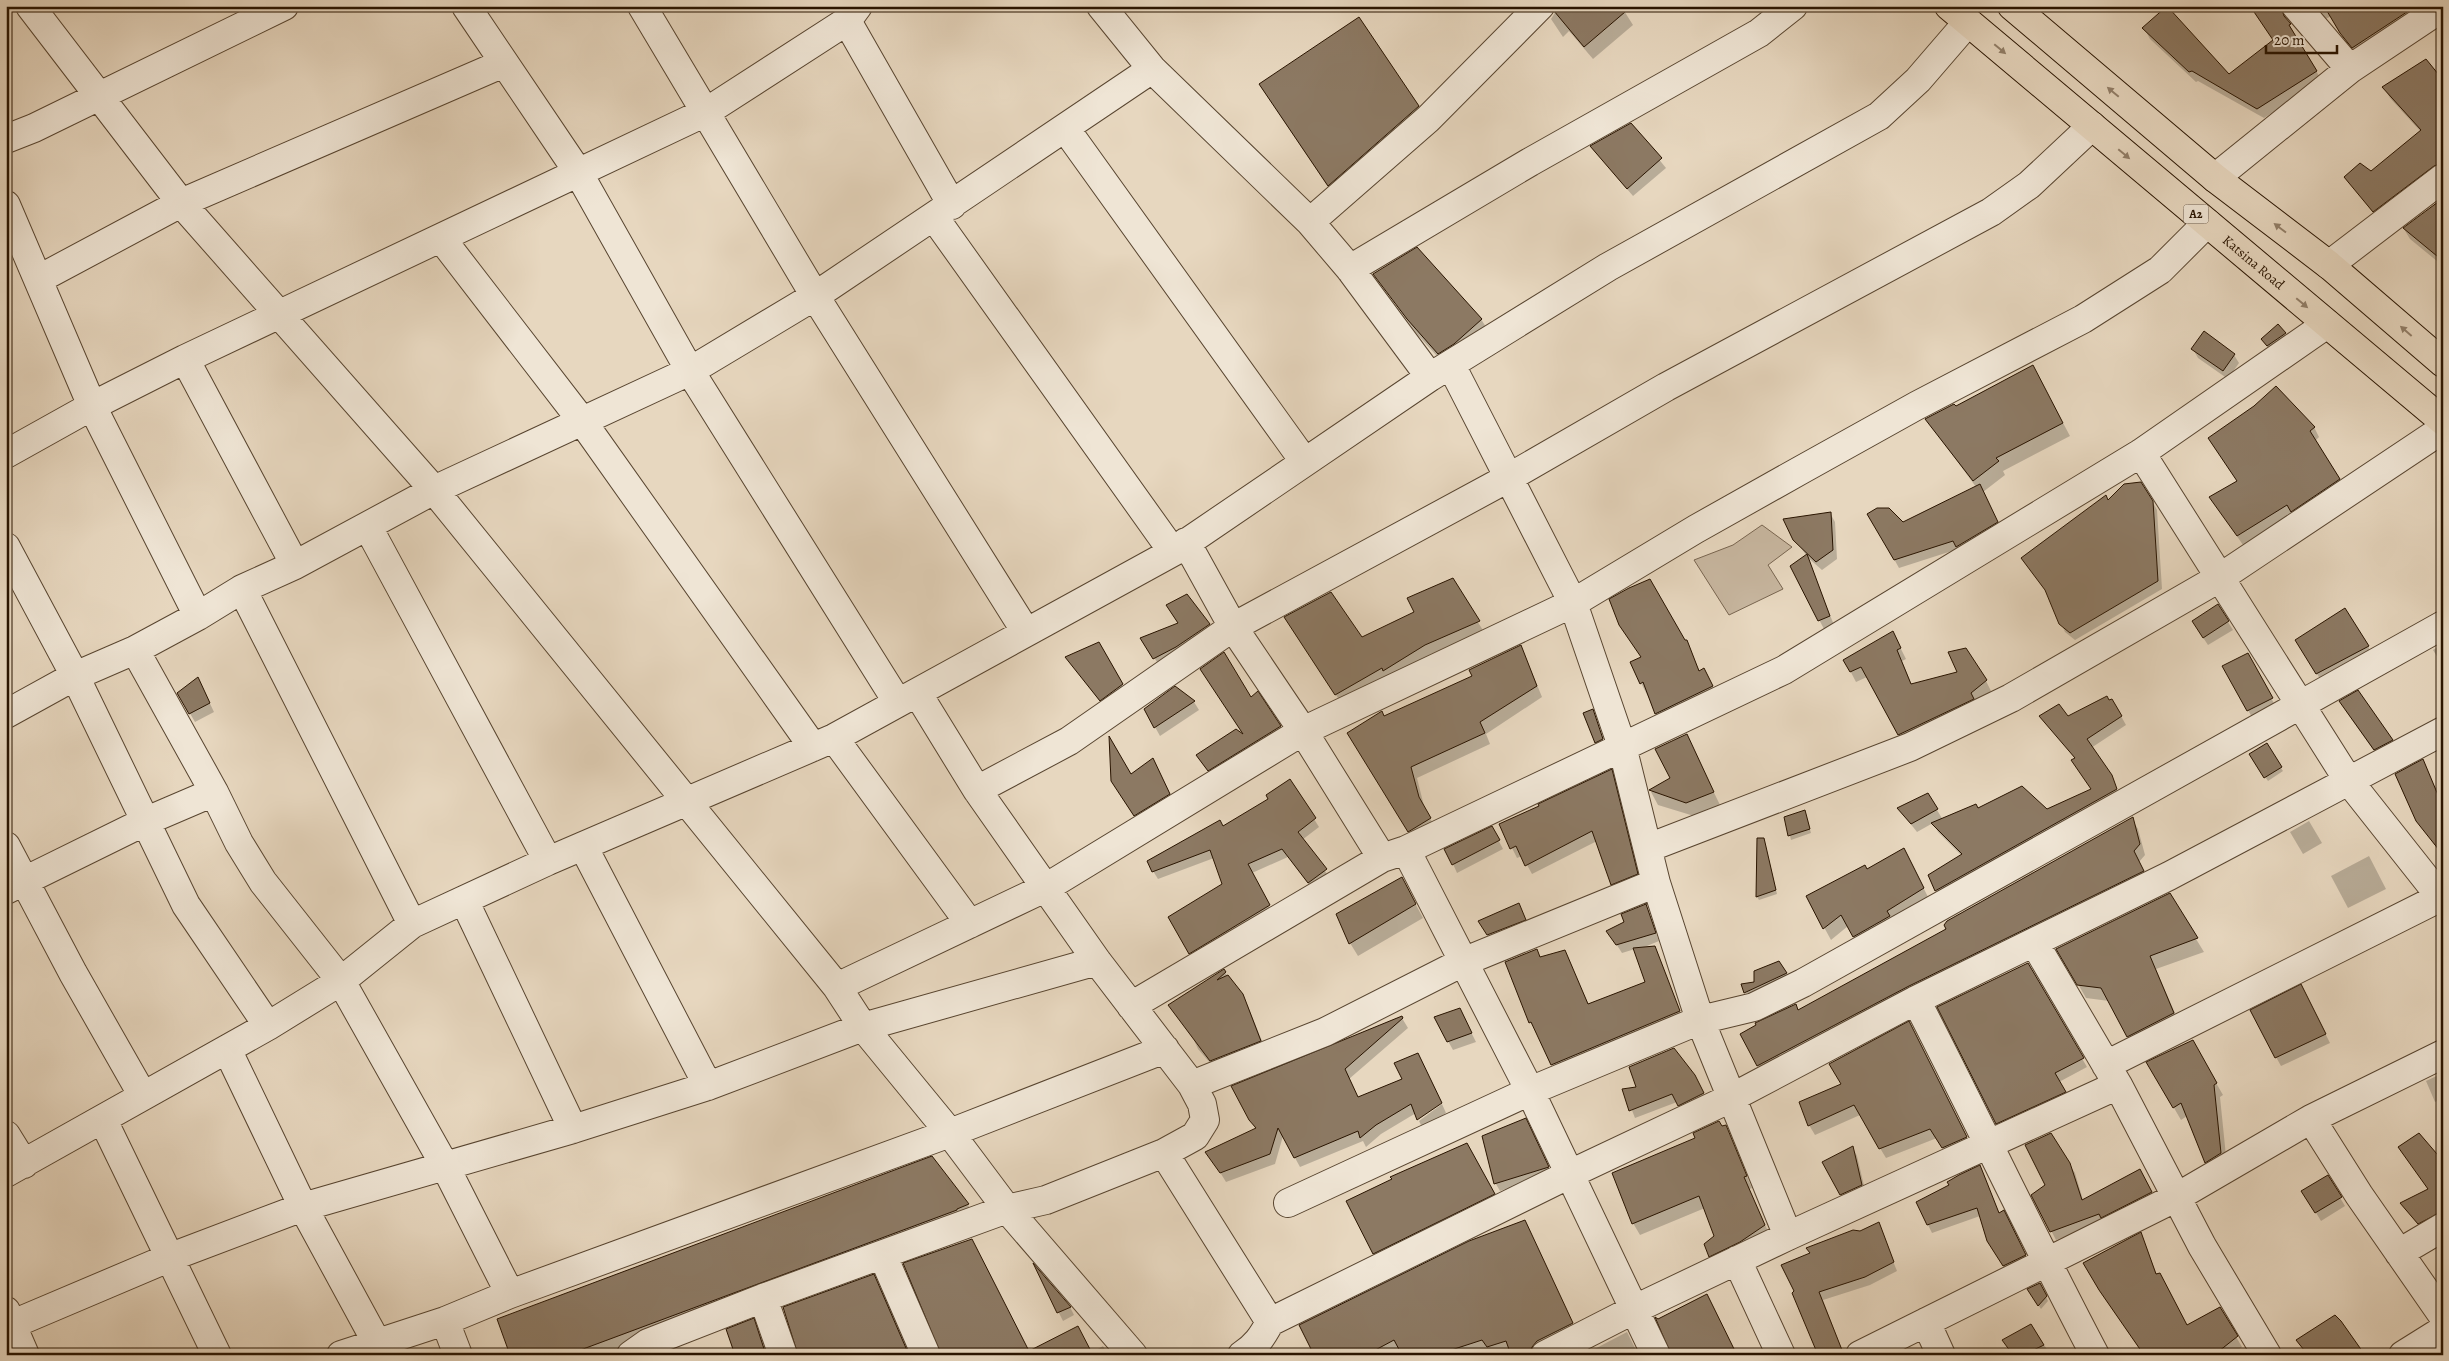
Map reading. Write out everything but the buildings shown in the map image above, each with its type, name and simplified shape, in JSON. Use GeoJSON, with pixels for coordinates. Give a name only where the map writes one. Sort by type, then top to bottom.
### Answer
{"type":"FeatureCollection","features":[{"type":"Feature","properties":{"kind":"highway"},"geometry":{"type":"LineString","coordinates":[[2012,6],[2215,178],[2329,266],[2442,361]]}},
{"type":"Feature","properties":{"kind":"highway","name":"Katsina Road"},"geometry":{"type":"LineString","coordinates":[[1958,14],[2443,421]]}},
{"type":"Feature","properties":{"kind":"street"},"geometry":{"type":"LineString","coordinates":[[30,6],[101,96],[181,203],[434,490],[837,987],[863,1027],[950,1133],[1007,1209],[1133,1355]]}},
{"type":"Feature","properties":{"kind":"street"},"geometry":{"type":"LineString","coordinates":[[6,139],[34,128],[101,96],[284,6]]}},
{"type":"Feature","properties":{"kind":"street"},"geometry":{"type":"LineString","coordinates":[[466,6],[578,172],[690,371],[908,698],[978,790],[1047,886],[1097,961],[1192,1085],[1202,1104],[1205,1120],[1194,1136],[1164,1153],[1046,1200],[1007,1209],[883,1256],[763,1298],[648,1343],[631,1355]]}},
{"type":"Feature","properties":{"kind":"street"},"geometry":{"type":"LineString","coordinates":[[642,6],[815,296],[1026,632]]}},
{"type":"Feature","properties":{"kind":"street"},"geometry":{"type":"LineString","coordinates":[[1101,6],[1152,69],[1310,222],[1440,371],[1510,477],[1573,603],[1622,746],[1656,883],[1700,1020],[1788,1236]]}},
{"type":"Feature","properties":{"kind":"street"},"geometry":{"type":"LineString","coordinates":[[1310,222],[1428,119],[1540,6]]}},
{"type":"Feature","properties":{"kind":"street"},"geometry":{"type":"LineString","coordinates":[[1350,269],[1530,162],[1759,33],[1793,6]]}},
{"type":"Feature","properties":{"kind":"street"},"geometry":{"type":"LineString","coordinates":[[2296,6],[2350,69]]}},
{"type":"Feature","properties":{"kind":"street"},"geometry":{"type":"LineString","coordinates":[[2215,178],[2350,69],[2443,7]]}},
{"type":"Feature","properties":{"kind":"street"},"geometry":{"type":"LineString","coordinates":[[6,454],[92,406],[185,358],[706,112],[852,14],[943,211],[1179,547],[1302,731],[1394,854],[1463,962],[1530,1091],[1656,1355]]}},
{"type":"Feature","properties":{"kind":"street"},"geometry":{"type":"LineString","coordinates":[[6,1135],[15,1168],[268,1026],[341,981],[412,924],[548,861],[824,743],[1179,547],[1440,371],[1608,267],[1879,116],[1918,80],[1958,14]]}},
{"type":"Feature","properties":{"kind":"street"},"geometry":{"type":"LineString","coordinates":[[39,279],[181,203],[504,63]]}},
{"type":"Feature","properties":{"kind":"street"},"geometry":{"type":"LineString","coordinates":[[6,714],[76,676],[135,650],[198,616],[242,588],[295,565],[434,490],[690,371],[815,296],[1152,69]]}},
{"type":"Feature","properties":{"kind":"street"},"geometry":{"type":"LineString","coordinates":[[978,790],[1068,741],[1233,627],[1510,477],[1666,387],[1991,212],[2029,185],[2092,126]]}},
{"type":"Feature","properties":{"kind":"street"},"geometry":{"type":"LineString","coordinates":[[1065,128],[1304,461]]}},
{"type":"Feature","properties":{"kind":"street"},"geometry":{"type":"LineString","coordinates":[[2329,266],[2443,178]]}},
{"type":"Feature","properties":{"kind":"street"},"geometry":{"type":"LineString","coordinates":[[6,205],[92,406],[198,616]]}},
{"type":"Feature","properties":{"kind":"street"},"geometry":{"type":"LineString","coordinates":[[837,987],[1047,886],[1302,731],[1573,603],[1696,529],[1801,470],[2119,298],[2160,270],[2207,223]]}},
{"type":"Feature","properties":{"kind":"street"},"geometry":{"type":"LineString","coordinates":[[441,238],[582,421],[824,743],[970,924]]}},
{"type":"Feature","properties":{"kind":"street"},"geometry":{"type":"LineString","coordinates":[[1131,1006],[1394,854],[1784,670],[2141,453],[2327,324]]}},
{"type":"Feature","properties":{"kind":"street"},"geometry":{"type":"LineString","coordinates":[[185,358],[295,565]]}},
{"type":"Feature","properties":{"kind":"street"},"geometry":{"type":"LineString","coordinates":[[1648,848],[1910,747],[2011,698],[2221,577],[2443,429]]}},
{"type":"Feature","properties":{"kind":"street"},"geometry":{"type":"LineString","coordinates":[[1545,1355],[1737,1260],[1990,1144],[2112,1075],[2442,898],[2348,780],[2141,453]]}},
{"type":"Feature","properties":{"kind":"street"},"geometry":{"type":"LineString","coordinates":[[368,527],[548,861]]}},
{"type":"Feature","properties":{"kind":"street"},"geometry":{"type":"LineString","coordinates":[[6,547],[76,676],[144,822],[186,905],[268,1026]]}},
{"type":"Feature","properties":{"kind":"street"},"geometry":{"type":"LineString","coordinates":[[242,588],[412,924]]}},
{"type":"Feature","properties":{"kind":"street"},"geometry":{"type":"LineString","coordinates":[[1288,1203],[1530,1091],[1700,1020],[1754,1007],[1803,983],[2443,625]]}},
{"type":"Feature","properties":{"kind":"street"},"geometry":{"type":"LineString","coordinates":[[135,650],[214,792],[239,843],[263,882],[341,981],[445,1166],[510,1294]]}},
{"type":"Feature","properties":{"kind":"street"},"geometry":{"type":"LineString","coordinates":[[1242,1355],[1253,1348],[1262,1338],[1270,1322],[1570,1174],[1731,1098],[1916,1000],[2169,876],[2443,731]]}},
{"type":"Feature","properties":{"kind":"street"},"geometry":{"type":"LineString","coordinates":[[16,886],[144,822],[214,792]]}},
{"type":"Feature","properties":{"kind":"street"},"geometry":{"type":"LineString","coordinates":[[6,846],[16,886],[74,973],[144,1096]]}},
{"type":"Feature","properties":{"kind":"street"},"geometry":{"type":"LineString","coordinates":[[583,846],[708,1086]]}},
{"type":"Feature","properties":{"kind":"street"},"geometry":{"type":"LineString","coordinates":[[1192,1085],[1325,1032],[1463,962],[1656,883]]}},
{"type":"Feature","properties":{"kind":"street"},"geometry":{"type":"LineString","coordinates":[[464,900],[573,1129]]}},
{"type":"Feature","properties":{"kind":"street"},"geometry":{"type":"LineString","coordinates":[[2034,942],[2112,1075],[2202,1246],[2267,1355]]}},
{"type":"Feature","properties":{"kind":"street"},"geometry":{"type":"LineString","coordinates":[[25,1355],[9,1318],[303,1207],[573,1129],[708,1086],[863,1027],[1097,961]]}},
{"type":"Feature","properties":{"kind":"street"},"geometry":{"type":"LineString","coordinates":[[1916,1000],[1990,1144],[2046,1262],[2095,1355]]}},
{"type":"Feature","properties":{"kind":"street"},"geometry":{"type":"LineString","coordinates":[[227,1049],[303,1207],[377,1343]]}},
{"type":"Feature","properties":{"kind":"street"},"geometry":{"type":"LineString","coordinates":[[341,1355],[445,1321],[510,1294],[950,1133],[1165,1049]]}},
{"type":"Feature","properties":{"kind":"street"},"geometry":{"type":"LineString","coordinates":[[1860,1355],[2177,1197],[2312,1119],[2443,1054]]}},
{"type":"Feature","properties":{"kind":"street"},"geometry":{"type":"LineString","coordinates":[[2312,1119],[2359,1195],[2443,1316]]}},
{"type":"Feature","properties":{"kind":"street"},"geometry":{"type":"LineString","coordinates":[[102,1120],[171,1257],[217,1355]]}},
{"type":"Feature","properties":{"kind":"street"},"geometry":{"type":"LineString","coordinates":[[1164,1153],[1270,1322]]}},
{"type":"Feature","properties":{"kind":"street"},"geometry":{"type":"LineString","coordinates":[[2399,1253],[2443,1227]]}},
{"type":"Feature","properties":{"kind":"street"},"geometry":{"type":"LineString","coordinates":[[883,1256],[926,1355]]}},
{"type":"Feature","properties":{"kind":"street"},"geometry":{"type":"LineString","coordinates":[[1737,1260],[1781,1355]]}},
{"type":"Feature","properties":{"kind":"street"},"geometry":{"type":"LineString","coordinates":[[763,1298],[784,1355]]}},
{"type":"Feature","properties":{"kind":"street"},"geometry":{"type":"LineString","coordinates":[[445,1321],[458,1355]]}},
{"type":"Feature","properties":{"kind":"street"},"geometry":{"type":"LineString","coordinates":[[1926,1322],[1941,1355]]}},
{"type":"Feature","properties":{"kind":"street"},"geometry":{"type":"LineString","coordinates":[[2403,1355],[2443,1330]]}},
{"type":"Feature","properties":{"kind":"shaded area"},"geometry":{"type":"Polygon","coordinates":[[[1762,525],[1792,547],[1768,565],[1783,589],[1729,615],[1694,560],[1733,545],[1762,525]]]}}]}
